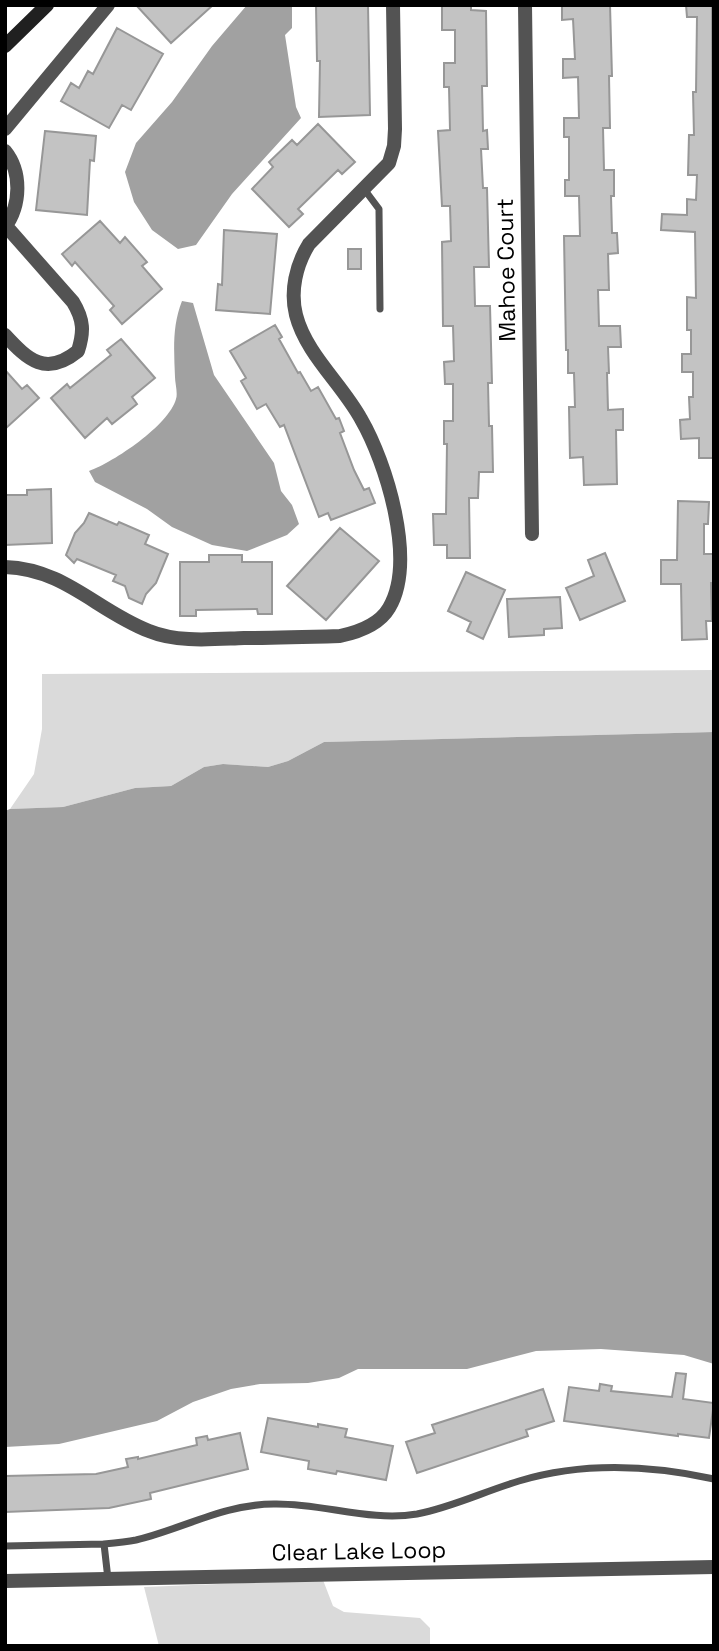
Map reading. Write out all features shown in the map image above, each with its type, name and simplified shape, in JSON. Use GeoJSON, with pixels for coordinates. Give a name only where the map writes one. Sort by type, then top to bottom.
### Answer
{"type":"FeatureCollection","features":[{"type":"Feature","properties":{"kind":"main road"},"geometry":{"type":"LineString","coordinates":[[5,46],[47,5]]}},
{"type":"Feature","properties":{"kind":"street"},"geometry":{"type":"LineString","coordinates":[[5,129],[108,5]]}},
{"type":"Feature","properties":{"kind":"street"},"geometry":{"type":"LineString","coordinates":[[5,567],[43,572],[78,589],[133,624],[151,632],[187,639],[340,636],[358,632],[375,623],[389,609],[396,592],[398,551],[395,511],[385,472],[359,415],[302,331],[296,315],[294,295],[299,260],[309,244],[389,163],[394,146],[393,5]]}},
{"type":"Feature","properties":{"kind":"street","name":"Mahoe Court"},"geometry":{"type":"LineString","coordinates":[[525,5],[532,534]]}},
{"type":"Feature","properties":{"kind":"street"},"geometry":{"type":"LineString","coordinates":[[5,151],[16,170],[18,186],[16,205],[6,227],[73,303],[81,315],[83,327],[79,351],[56,364],[31,360],[5,335]]}},
{"type":"Feature","properties":{"kind":"street","name":"Clear Lake Loop"},"geometry":{"type":"LineString","coordinates":[[5,1581],[714,1567]]}},
{"type":"Feature","properties":{"kind":"lane"},"geometry":{"type":"LineString","coordinates":[[364,189],[379,209],[380,309]]}},
{"type":"Feature","properties":{"kind":"lane"},"geometry":{"type":"LineString","coordinates":[[5,1546],[134,1541],[216,1513],[273,1503],[371,1514],[415,1514],[522,1479],[591,1469],[656,1469],[714,1479]]}},
{"type":"Feature","properties":{"kind":"lane"},"geometry":{"type":"LineString","coordinates":[[104,1544],[108,1579]]}},
{"type":"Feature","properties":{"kind":"shaded area"},"geometry":{"type":"Polygon","coordinates":[[[247,5],[292,5],[292,28],[285,35],[296,107],[301,118],[232,194],[196,245],[178,249],[152,230],[134,202],[125,172],[136,143],[172,102],[212,46],[247,5]]]}},
{"type":"Feature","properties":{"kind":"shaded area"},"geometry":{"type":"Polygon","coordinates":[[[182,301],[193,303],[214,375],[274,463],[281,491],[292,505],[299,524],[287,535],[247,551],[212,545],[172,527],[147,509],[95,482],[89,471],[112,460],[139,441],[163,420],[171,409],[177,394],[175,329],[182,301]]]}},
{"type":"Feature","properties":{"kind":"shaded area"},"geometry":{"type":"Polygon","coordinates":[[[714,670],[714,732],[324,742],[288,761],[268,767],[223,764],[204,767],[171,786],[135,788],[63,807],[10,809],[34,774],[42,729],[42,674],[714,670]]]}},
{"type":"Feature","properties":{"kind":"shaded area"},"geometry":{"type":"Polygon","coordinates":[[[714,732],[714,1364],[684,1355],[601,1349],[536,1351],[467,1369],[358,1369],[339,1378],[308,1383],[260,1384],[231,1389],[193,1402],[157,1421],[59,1444],[5,1447],[5,811],[63,807],[135,788],[171,786],[204,767],[223,764],[268,767],[288,761],[324,742],[714,732]]]}},
{"type":"Feature","properties":{"kind":"shaded area"},"geometry":{"type":"Polygon","coordinates":[[[323,1580],[333,1606],[344,1612],[420,1618],[430,1628],[430,1646],[159,1646],[144,1587],[323,1580]]]}},
{"type":"Feature","properties":{"kind":"building"},"geometry":{"type":"Polygon","coordinates":[[[136,5],[213,5],[171,43],[136,5]]]}},
{"type":"Feature","properties":{"kind":"building"},"geometry":{"type":"Polygon","coordinates":[[[316,5],[368,5],[370,115],[319,117],[320,61],[317,61],[316,5]]]}},
{"type":"Feature","properties":{"kind":"building"},"geometry":{"type":"Polygon","coordinates":[[[442,5],[471,5],[471,10],[486,11],[487,86],[482,86],[483,131],[487,130],[488,149],[481,149],[483,188],[487,188],[489,267],[474,267],[475,306],[490,306],[492,383],[488,383],[493,472],[479,472],[478,498],[469,498],[470,558],[447,558],[447,545],[434,545],[433,514],[446,514],[447,444],[444,444],[444,421],[453,421],[453,384],[445,384],[444,362],[454,361],[453,326],[443,326],[442,242],[451,241],[450,206],[442,206],[438,131],[450,130],[449,87],[444,87],[444,63],[455,63],[455,30],[442,30],[442,5]]]}},
{"type":"Feature","properties":{"kind":"building"},"geometry":{"type":"Polygon","coordinates":[[[562,5],[610,5],[612,76],[609,76],[610,128],[603,128],[604,170],[614,170],[614,196],[611,196],[612,233],[617,233],[618,253],[608,254],[609,290],[598,290],[599,326],[620,326],[621,347],[608,347],[607,373],[608,410],[623,409],[623,430],[616,430],[617,484],[584,485],[583,457],[570,458],[569,407],[575,407],[574,373],[568,373],[566,350],[564,236],[580,236],[579,196],[565,196],[565,180],[569,180],[569,137],[564,137],[564,118],[579,118],[578,77],[563,78],[563,59],[575,59],[573,19],[562,20],[562,5]]]}},
{"type":"Feature","properties":{"kind":"building"},"geometry":{"type":"Polygon","coordinates":[[[686,5],[712,5],[714,458],[699,458],[699,438],[681,439],[680,420],[690,419],[689,397],[693,397],[693,372],[682,372],[682,354],[691,354],[691,330],[687,330],[687,297],[696,298],[695,232],[661,230],[662,214],[687,215],[687,199],[696,200],[697,175],[688,175],[689,135],[694,135],[697,17],[687,17],[686,5]]]}},
{"type":"Feature","properties":{"kind":"building"},"geometry":{"type":"Polygon","coordinates":[[[117,28],[163,54],[131,110],[122,105],[109,128],[61,101],[71,83],[79,88],[88,71],[93,74],[117,28]]]}},
{"type":"Feature","properties":{"kind":"building"},"geometry":{"type":"Polygon","coordinates":[[[318,124],[355,162],[342,174],[338,170],[298,209],[303,214],[289,227],[252,189],[273,167],[269,162],[292,140],[297,145],[318,124]]]}},
{"type":"Feature","properties":{"kind":"building"},"geometry":{"type":"Polygon","coordinates":[[[45,131],[96,136],[94,161],[90,160],[87,215],[36,210],[45,131]]]}},
{"type":"Feature","properties":{"kind":"building"},"geometry":{"type":"Polygon","coordinates":[[[100,221],[120,243],[125,237],[147,262],[142,266],[162,289],[122,324],[110,310],[114,306],[75,262],[72,266],[62,254],[100,221]]]}},
{"type":"Feature","properties":{"kind":"building"},"geometry":{"type":"Polygon","coordinates":[[[224,230],[277,234],[270,314],[216,310],[218,284],[222,285],[224,230]]]}},
{"type":"Feature","properties":{"kind":"building"},"geometry":{"type":"Polygon","coordinates":[[[348,249],[361,249],[361,269],[348,269],[348,249]]]}},
{"type":"Feature","properties":{"kind":"building"},"geometry":{"type":"Polygon","coordinates":[[[275,325],[282,337],[279,339],[298,373],[300,372],[311,391],[318,387],[336,419],[339,418],[344,431],[340,433],[354,470],[364,490],[369,488],[375,503],[331,520],[328,513],[319,517],[284,425],[280,427],[266,404],[257,409],[241,381],[246,378],[230,351],[275,325]]]}},
{"type":"Feature","properties":{"kind":"building"},"geometry":{"type":"Polygon","coordinates":[[[121,339],[155,378],[132,397],[137,404],[112,424],[107,418],[85,438],[51,398],[67,384],[70,388],[111,355],[107,350],[121,339]]]}},
{"type":"Feature","properties":{"kind":"building"},"geometry":{"type":"Polygon","coordinates":[[[5,370],[22,389],[27,385],[39,398],[5,429],[5,370]]]}},
{"type":"Feature","properties":{"kind":"building"},"geometry":{"type":"Polygon","coordinates":[[[51,489],[52,543],[5,545],[5,495],[27,495],[27,490],[51,489]]]}},
{"type":"Feature","properties":{"kind":"building"},"geometry":{"type":"Polygon","coordinates":[[[678,501],[709,502],[708,524],[704,524],[704,554],[713,554],[714,583],[711,583],[712,621],[706,621],[707,639],[682,640],[681,584],[661,584],[661,560],[677,560],[678,501]]]}},
{"type":"Feature","properties":{"kind":"building"},"geometry":{"type":"Polygon","coordinates":[[[89,513],[149,535],[145,544],[168,554],[156,583],[146,594],[142,604],[129,598],[125,586],[113,581],[116,575],[77,559],[74,563],[66,555],[75,533],[89,513]]]}},
{"type":"Feature","properties":{"kind":"building"},"geometry":{"type":"Polygon","coordinates":[[[340,528],[379,561],[326,620],[287,586],[340,528]]]}},
{"type":"Feature","properties":{"kind":"building"},"geometry":{"type":"Polygon","coordinates":[[[605,553],[625,601],[580,620],[566,588],[594,576],[588,560],[605,553]]]}},
{"type":"Feature","properties":{"kind":"building"},"geometry":{"type":"Polygon","coordinates":[[[209,555],[242,555],[242,562],[272,562],[272,614],[258,614],[257,609],[196,610],[196,616],[180,616],[180,562],[209,562],[209,555]]]}},
{"type":"Feature","properties":{"kind":"building"},"geometry":{"type":"Polygon","coordinates":[[[466,572],[505,590],[483,639],[467,631],[471,622],[448,611],[466,572]]]}},
{"type":"Feature","properties":{"kind":"building"},"geometry":{"type":"Polygon","coordinates":[[[560,597],[562,628],[544,629],[544,635],[509,637],[507,599],[560,597]]]}},
{"type":"Feature","properties":{"kind":"building"},"geometry":{"type":"Polygon","coordinates":[[[676,1373],[686,1374],[683,1399],[714,1403],[709,1438],[564,1421],[569,1387],[599,1391],[600,1384],[612,1386],[611,1391],[672,1397],[676,1373]]]}},
{"type":"Feature","properties":{"kind":"building"},"geometry":{"type":"Polygon","coordinates":[[[543,1389],[554,1421],[526,1430],[528,1436],[417,1473],[406,1442],[435,1433],[432,1425],[543,1389]]]}},
{"type":"Feature","properties":{"kind":"building"},"geometry":{"type":"Polygon","coordinates":[[[268,1418],[347,1429],[345,1437],[393,1446],[386,1480],[308,1469],[309,1461],[261,1452],[268,1418]]]}},
{"type":"Feature","properties":{"kind":"building"},"geometry":{"type":"Polygon","coordinates":[[[240,1433],[248,1469],[150,1493],[151,1499],[109,1508],[5,1512],[5,1476],[96,1474],[128,1467],[126,1459],[138,1459],[197,1445],[196,1438],[207,1436],[208,1440],[240,1433]]]}}]}
